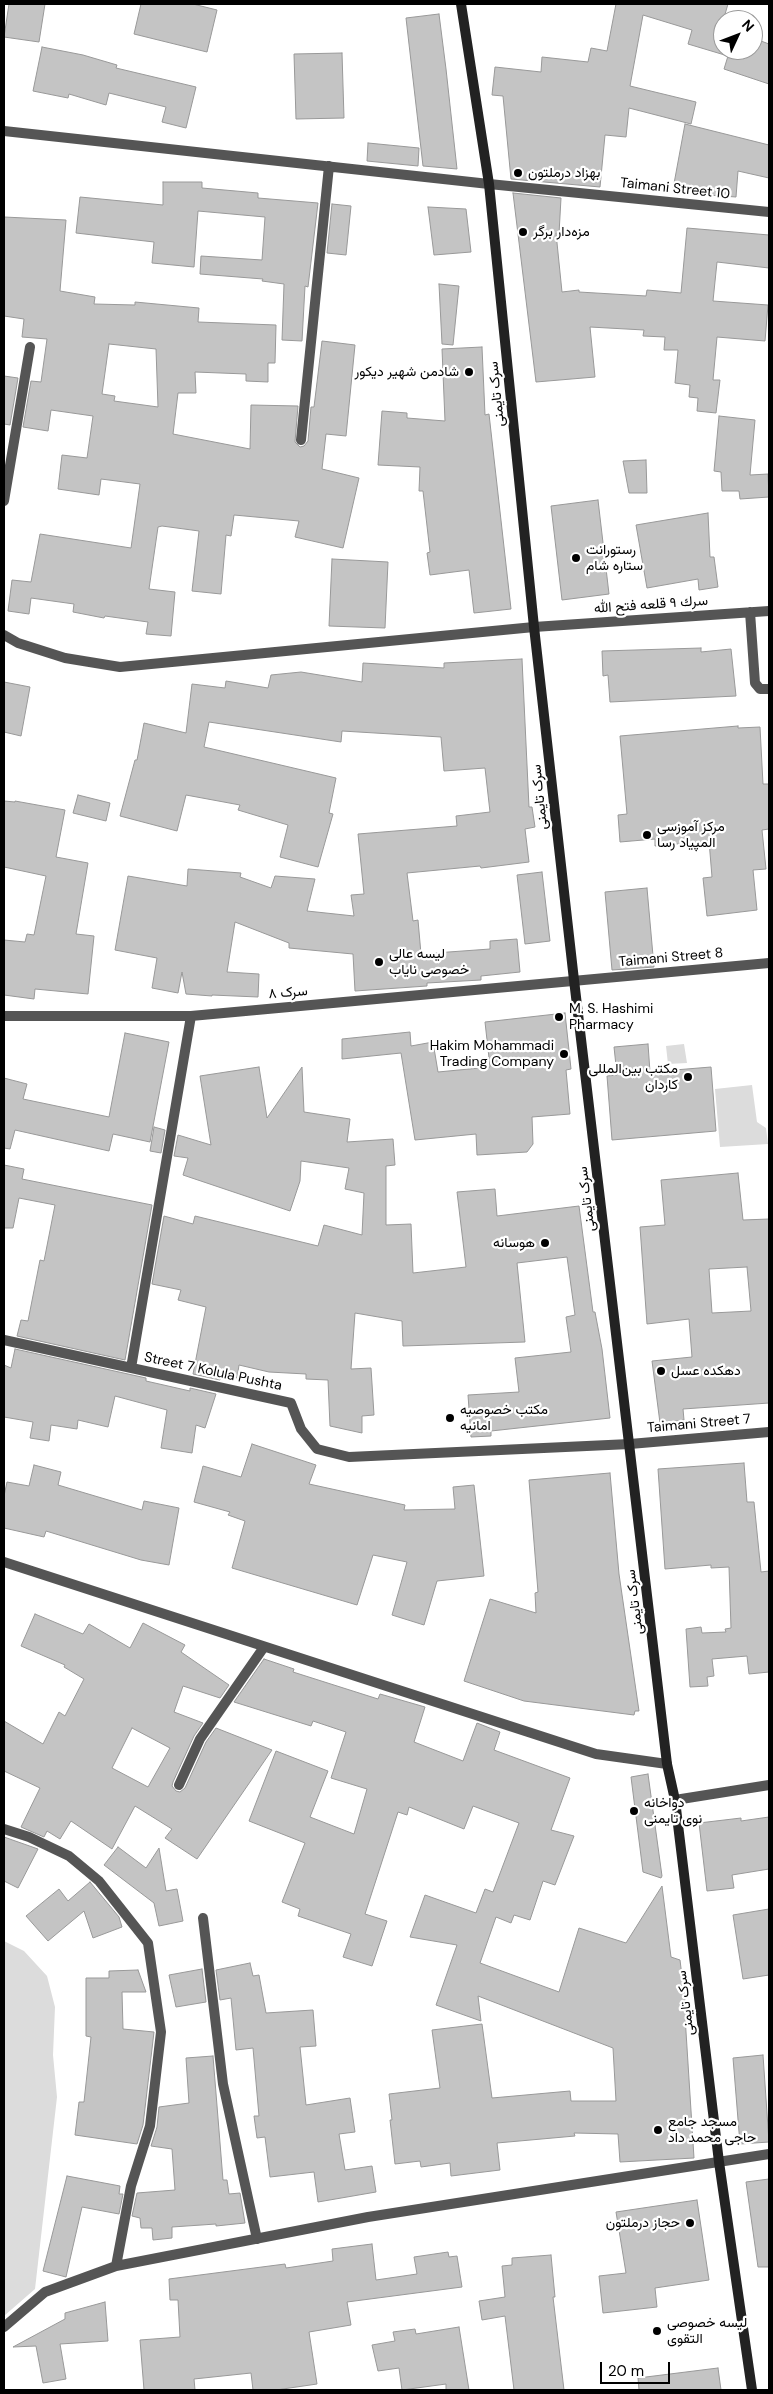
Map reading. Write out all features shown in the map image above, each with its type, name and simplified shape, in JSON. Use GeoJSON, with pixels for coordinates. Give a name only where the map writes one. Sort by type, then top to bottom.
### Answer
{"type":"FeatureCollection","features":[{"type":"Feature","properties":{"kind":"main road","name":"سرک تایمنی"},"geometry":{"type":"LineString","coordinates":[[461,4],[489,184],[534,628],[574,980],[668,1764],[675,1800],[719,2162],[752,2390]]}},
{"type":"Feature","properties":{"kind":"street","name":"Taimani Street 10"},"geometry":{"type":"LineString","coordinates":[[4,131],[489,184],[769,212]]}},
{"type":"Feature","properties":{"kind":"street"},"geometry":{"type":"LineString","coordinates":[[301,440],[329,166]]}},
{"type":"Feature","properties":{"kind":"street"},"geometry":{"type":"LineString","coordinates":[[4,501],[30,347]]}},
{"type":"Feature","properties":{"kind":"street","name":"سرك ٩ قلعه فتح الله"},"geometry":{"type":"LineString","coordinates":[[4,635],[18,644],[66,658],[120,667],[534,628],[769,611]]}},
{"type":"Feature","properties":{"kind":"street"},"geometry":{"type":"LineString","coordinates":[[750,612],[755,682],[760,689],[769,689]]}},
{"type":"Feature","properties":{"kind":"street","name":"Taimani Street 8"},"geometry":{"type":"LineString","coordinates":[[574,980],[769,963]]}},
{"type":"Feature","properties":{"kind":"street","name":"سرک ۸"},"geometry":{"type":"LineString","coordinates":[[4,1016],[191,1016],[574,980]]}},
{"type":"Feature","properties":{"kind":"street"},"geometry":{"type":"LineString","coordinates":[[131,1368],[191,1016]]}},
{"type":"Feature","properties":{"kind":"street","name":"Street 7 Kolula Pushta"},"geometry":{"type":"LineString","coordinates":[[4,1340],[292,1402],[302,1429],[317,1449],[349,1457],[630,1444]]}},
{"type":"Feature","properties":{"kind":"street","name":"Taimani Street 7"},"geometry":{"type":"LineString","coordinates":[[630,1444],[769,1432]]}},
{"type":"Feature","properties":{"kind":"street"},"geometry":{"type":"LineString","coordinates":[[4,1562],[596,1754],[668,1764]]}},
{"type":"Feature","properties":{"kind":"street"},"geometry":{"type":"LineString","coordinates":[[179,1785],[200,1739],[264,1647]]}},
{"type":"Feature","properties":{"kind":"street"},"geometry":{"type":"LineString","coordinates":[[675,1800],[769,1786]]}},
{"type":"Feature","properties":{"kind":"street"},"geometry":{"type":"LineString","coordinates":[[4,1829],[29,1837],[69,1856],[99,1881],[148,1944],[161,2032],[150,2126],[131,2186],[116,2266]]}},
{"type":"Feature","properties":{"kind":"street"},"geometry":{"type":"LineString","coordinates":[[202,1918],[223,2084],[257,2239]]}},
{"type":"Feature","properties":{"kind":"street"},"geometry":{"type":"LineString","coordinates":[[4,2327],[45,2292],[116,2266],[368,2217],[769,2154]]}},
{"type":"Feature","properties":{"kind":"shaded area"},"geometry":{"type":"Polygon","coordinates":[[[684,1044],[687,1063],[668,1064],[666,1046],[684,1044]]]}},
{"type":"Feature","properties":{"kind":"shaded area"},"geometry":{"type":"Polygon","coordinates":[[[752,1085],[757,1122],[766,1128],[768,1144],[720,1147],[715,1089],[752,1085]]]}},
{"type":"Feature","properties":{"kind":"shaded area"},"geometry":{"type":"Polygon","coordinates":[[[4,1941],[24,1951],[47,1976],[55,2007],[53,2055],[57,2097],[35,2289],[4,2316],[4,1941]]]}},
{"type":"Feature","properties":{"kind":"building"},"geometry":{"type":"Polygon","coordinates":[[[9,4],[45,4],[39,42],[4,37],[9,4]]]}},
{"type":"Feature","properties":{"kind":"building"},"geometry":{"type":"Polygon","coordinates":[[[141,4],[193,4],[217,10],[207,52],[134,34],[141,4]]]}},
{"type":"Feature","properties":{"kind":"building"},"geometry":{"type":"Polygon","coordinates":[[[616,4],[728,4],[726,10],[713,10],[713,52],[688,44],[692,30],[643,15],[630,86],[696,102],[691,124],[629,108],[626,137],[605,135],[600,187],[511,179],[503,96],[492,95],[495,67],[541,72],[542,57],[588,62],[591,48],[607,51],[616,4]]]}},
{"type":"Feature","properties":{"kind":"building"},"geometry":{"type":"Polygon","coordinates":[[[439,14],[457,169],[423,166],[406,18],[439,14]]]}},
{"type":"Feature","properties":{"kind":"building"},"geometry":{"type":"Polygon","coordinates":[[[763,42],[769,44],[769,84],[724,69],[727,60],[763,60],[763,42]]]}},
{"type":"Feature","properties":{"kind":"building"},"geometry":{"type":"Polygon","coordinates":[[[42,47],[83,55],[117,65],[116,68],[196,87],[186,128],[162,122],[166,107],[109,93],[106,105],[69,94],[68,98],[33,91],[42,47]]]}},
{"type":"Feature","properties":{"kind":"building"},"geometry":{"type":"Polygon","coordinates":[[[342,53],[344,118],[296,119],[294,54],[342,53]]]}},
{"type":"Feature","properties":{"kind":"building"},"geometry":{"type":"Polygon","coordinates":[[[685,124],[769,145],[769,178],[738,171],[736,197],[708,195],[673,189],[685,124]]]}},
{"type":"Feature","properties":{"kind":"building"},"geometry":{"type":"Polygon","coordinates":[[[368,143],[419,148],[418,166],[367,161],[368,143]]]}},
{"type":"Feature","properties":{"kind":"building"},"geometry":{"type":"Polygon","coordinates":[[[163,182],[202,182],[202,188],[258,193],[258,198],[318,203],[308,287],[305,286],[302,341],[282,340],[284,284],[262,281],[263,279],[200,274],[201,256],[262,260],[265,217],[198,211],[194,267],[152,263],[154,242],[76,233],[80,197],[163,205],[163,182]]]}},
{"type":"Feature","properties":{"kind":"building"},"geometry":{"type":"Polygon","coordinates":[[[513,193],[561,198],[559,234],[556,233],[562,292],[579,290],[579,292],[646,296],[647,290],[681,293],[687,228],[769,235],[769,268],[717,262],[713,301],[768,305],[765,341],[717,337],[713,380],[720,380],[716,413],[697,411],[698,398],[689,397],[690,385],[675,383],[678,350],[664,350],[665,337],[643,336],[644,330],[590,327],[595,377],[536,382],[513,193]]]}},
{"type":"Feature","properties":{"kind":"building"},"geometry":{"type":"Polygon","coordinates":[[[332,204],[351,206],[346,255],[327,253],[332,204]]]}},
{"type":"Feature","properties":{"kind":"building"},"geometry":{"type":"Polygon","coordinates":[[[428,207],[466,209],[471,252],[434,255],[428,207]]]}},
{"type":"Feature","properties":{"kind":"building"},"geometry":{"type":"Polygon","coordinates":[[[4,217],[66,220],[60,291],[95,297],[94,304],[135,305],[135,302],[199,308],[198,322],[276,325],[275,363],[268,363],[268,382],[246,381],[246,374],[195,372],[196,393],[178,393],[173,434],[250,449],[251,405],[298,406],[295,442],[300,447],[304,446],[308,441],[311,407],[314,407],[322,341],[355,345],[346,436],[326,434],[322,469],[359,478],[343,548],[295,537],[299,521],[234,515],[231,536],[226,535],[221,594],[192,591],[199,531],[162,526],[158,527],[149,589],[175,592],[171,636],[146,634],[148,622],[105,616],[104,618],[73,612],[74,604],[31,598],[29,614],[8,611],[12,580],[31,582],[40,534],[131,548],[140,484],[101,479],[99,495],[58,489],[62,455],[87,458],[93,416],[51,410],[48,431],[23,427],[31,381],[41,382],[47,339],[22,337],[24,319],[4,316],[4,217]],[[109,344],[102,394],[115,396],[114,401],[158,407],[156,349],[109,344]]]}},
{"type":"Feature","properties":{"kind":"building"},"geometry":{"type":"Polygon","coordinates":[[[439,284],[459,286],[453,345],[442,344],[439,284]]]}},
{"type":"Feature","properties":{"kind":"building"},"geometry":{"type":"Polygon","coordinates":[[[482,347],[485,415],[489,414],[511,609],[474,613],[469,570],[430,575],[427,553],[430,552],[423,491],[419,491],[420,467],[378,465],[382,411],[407,413],[407,418],[445,421],[442,349],[482,347]]]}},
{"type":"Feature","properties":{"kind":"building"},"geometry":{"type":"Polygon","coordinates":[[[4,376],[18,378],[10,425],[4,424],[4,376]]]}},
{"type":"Feature","properties":{"kind":"building"},"geometry":{"type":"Polygon","coordinates":[[[719,416],[755,420],[750,475],[768,474],[769,497],[740,499],[739,491],[722,491],[721,472],[714,471],[719,416]]]}},
{"type":"Feature","properties":{"kind":"building"},"geometry":{"type":"Polygon","coordinates":[[[646,460],[647,493],[629,493],[623,461],[646,460]]]}},
{"type":"Feature","properties":{"kind":"building"},"geometry":{"type":"Polygon","coordinates":[[[598,500],[609,594],[562,600],[551,506],[598,500]]]}},
{"type":"Feature","properties":{"kind":"building"},"geometry":{"type":"Polygon","coordinates":[[[708,513],[710,557],[714,557],[718,587],[699,590],[698,579],[647,588],[636,525],[708,513]]]}},
{"type":"Feature","properties":{"kind":"building"},"geometry":{"type":"Polygon","coordinates":[[[332,559],[388,562],[385,628],[329,626],[332,559]]]}},
{"type":"Feature","properties":{"kind":"building"},"geometry":{"type":"Polygon","coordinates":[[[701,648],[701,652],[731,649],[736,696],[610,702],[608,675],[603,676],[602,651],[701,648]]]}},
{"type":"Feature","properties":{"kind":"building"},"geometry":{"type":"Polygon","coordinates":[[[522,659],[529,807],[532,807],[535,827],[525,829],[529,862],[481,868],[480,866],[407,873],[413,921],[418,920],[421,954],[490,949],[490,941],[517,939],[520,972],[481,976],[481,980],[427,983],[427,986],[355,991],[353,954],[289,948],[289,943],[235,922],[227,972],[259,974],[258,997],[212,996],[186,994],[182,972],[178,993],[152,988],[157,958],[115,950],[128,876],[187,886],[188,869],[241,873],[240,877],[271,888],[275,876],[315,879],[307,911],[354,916],[351,895],[364,894],[358,834],[457,826],[456,816],[490,812],[485,768],[444,771],[441,737],[342,731],[341,742],[209,722],[204,747],[336,778],[329,813],[333,814],[318,867],[280,857],[288,825],[238,810],[240,805],[186,795],[177,831],[120,816],[135,760],[137,760],[144,723],[186,733],[192,684],[225,688],[226,681],[268,688],[271,675],[301,672],[362,682],[363,663],[444,668],[444,663],[522,659]]]}},
{"type":"Feature","properties":{"kind":"building"},"geometry":{"type":"Polygon","coordinates":[[[4,682],[30,687],[21,736],[4,732],[4,682]]]}},
{"type":"Feature","properties":{"kind":"building"},"geometry":{"type":"Polygon","coordinates":[[[738,726],[738,728],[760,727],[763,784],[769,784],[769,829],[762,830],[766,869],[753,870],[757,910],[707,916],[703,878],[712,877],[709,841],[655,846],[655,839],[620,842],[618,815],[627,814],[620,736],[738,726]]]}},
{"type":"Feature","properties":{"kind":"building"},"geometry":{"type":"Polygon","coordinates":[[[78,795],[110,803],[106,821],[73,813],[78,795]]]}},
{"type":"Feature","properties":{"kind":"building"},"geometry":{"type":"Polygon","coordinates":[[[4,801],[15,801],[65,810],[56,857],[88,863],[76,934],[94,936],[88,994],[35,989],[34,999],[4,995],[4,940],[25,942],[27,934],[34,935],[46,876],[4,867],[4,801]]]}},
{"type":"Feature","properties":{"kind":"building"},"geometry":{"type":"Polygon","coordinates":[[[542,872],[550,941],[525,944],[517,875],[542,872]]]}},
{"type":"Feature","properties":{"kind":"building"},"geometry":{"type":"Polygon","coordinates":[[[647,888],[654,967],[612,970],[605,892],[647,888]]]}},
{"type":"Feature","properties":{"kind":"building"},"geometry":{"type":"Polygon","coordinates":[[[565,1013],[571,1069],[566,1070],[570,1114],[532,1117],[533,1144],[527,1152],[477,1155],[476,1134],[415,1140],[401,1053],[342,1059],[342,1039],[410,1032],[411,1046],[433,1042],[438,1072],[490,1067],[485,1022],[565,1013]]]}},
{"type":"Feature","properties":{"kind":"building"},"geometry":{"type":"Polygon","coordinates":[[[125,1033],[169,1042],[150,1142],[113,1134],[109,1151],[15,1130],[10,1149],[4,1148],[4,1078],[27,1084],[23,1099],[109,1117],[125,1033]]]}},
{"type":"Feature","properties":{"kind":"building"},"geometry":{"type":"Polygon","coordinates":[[[648,1044],[650,1072],[711,1067],[716,1131],[612,1140],[607,1076],[617,1075],[614,1047],[648,1044]]]}},
{"type":"Feature","properties":{"kind":"building"},"geometry":{"type":"Polygon","coordinates":[[[259,1067],[267,1118],[302,1067],[304,1112],[350,1119],[347,1142],[393,1139],[395,1165],[386,1166],[386,1225],[411,1224],[413,1273],[466,1267],[457,1192],[495,1189],[497,1216],[579,1206],[593,1312],[595,1312],[602,1349],[610,1418],[491,1431],[491,1436],[471,1437],[468,1395],[519,1392],[515,1358],[571,1352],[566,1317],[575,1315],[567,1257],[517,1263],[525,1342],[403,1346],[402,1321],[355,1313],[351,1369],[371,1368],[374,1415],[362,1416],[362,1433],[330,1426],[328,1380],[306,1379],[306,1374],[269,1372],[239,1365],[237,1378],[222,1374],[220,1380],[193,1374],[206,1307],[178,1300],[181,1290],[152,1284],[164,1216],[193,1224],[195,1216],[318,1246],[324,1225],[362,1235],[364,1193],[345,1189],[349,1168],[301,1161],[300,1181],[290,1211],[183,1175],[188,1158],[174,1156],[178,1135],[211,1145],[200,1076],[259,1067]]]}},
{"type":"Feature","properties":{"kind":"building"},"geometry":{"type":"Polygon","coordinates":[[[154,1127],[165,1130],[161,1153],[150,1151],[154,1127]]]}},
{"type":"Feature","properties":{"kind":"building"},"geometry":{"type":"Polygon","coordinates":[[[4,1165],[24,1169],[22,1179],[152,1205],[125,1360],[17,1336],[21,1320],[28,1321],[40,1260],[44,1261],[55,1205],[19,1198],[13,1228],[4,1228],[4,1165]]]}},
{"type":"Feature","properties":{"kind":"building"},"geometry":{"type":"Polygon","coordinates":[[[738,1173],[743,1220],[769,1219],[769,1403],[683,1409],[684,1420],[660,1423],[652,1361],[692,1357],[689,1319],[647,1324],[640,1227],[665,1225],[661,1180],[738,1173]],[[747,1267],[709,1269],[712,1313],[751,1311],[747,1267]]]}},
{"type":"Feature","properties":{"kind":"building"},"geometry":{"type":"Polygon","coordinates":[[[15,1349],[146,1378],[146,1381],[190,1391],[190,1388],[216,1394],[205,1428],[196,1425],[192,1453],[161,1448],[167,1410],[115,1396],[108,1427],[78,1420],[77,1429],[51,1425],[49,1441],[30,1438],[33,1422],[4,1417],[4,1365],[11,1368],[15,1349]]]}},
{"type":"Feature","properties":{"kind":"building"},"geometry":{"type":"Polygon","coordinates":[[[252,1444],[316,1465],[309,1484],[405,1505],[404,1510],[455,1509],[453,1487],[474,1485],[484,1576],[437,1581],[424,1625],[392,1615],[407,1562],[373,1555],[357,1605],[232,1568],[245,1521],[228,1515],[230,1512],[194,1502],[203,1466],[241,1477],[252,1444]]]}},
{"type":"Feature","properties":{"kind":"building"},"geometry":{"type":"Polygon","coordinates":[[[744,1463],[747,1502],[754,1502],[761,1572],[769,1571],[769,1672],[749,1674],[747,1656],[712,1659],[714,1676],[707,1677],[708,1686],[690,1687],[686,1629],[701,1627],[702,1633],[726,1632],[725,1629],[731,1628],[729,1567],[711,1568],[711,1565],[665,1569],[658,1469],[744,1463]]]}},
{"type":"Feature","properties":{"kind":"building"},"geometry":{"type":"Polygon","coordinates":[[[34,1465],[61,1472],[58,1485],[142,1510],[144,1501],[179,1508],[169,1565],[141,1560],[46,1531],[44,1537],[4,1528],[4,1496],[7,1482],[29,1486],[34,1465]]]}},
{"type":"Feature","properties":{"kind":"building"},"geometry":{"type":"Polygon","coordinates":[[[610,1473],[619,1574],[639,1711],[635,1711],[634,1715],[524,1701],[464,1681],[490,1599],[536,1613],[535,1593],[538,1592],[529,1480],[610,1473]]]}},
{"type":"Feature","properties":{"kind":"building"},"geometry":{"type":"Polygon","coordinates":[[[35,1614],[83,1634],[89,1624],[130,1648],[143,1623],[185,1645],[181,1652],[229,1685],[220,1698],[183,1686],[174,1712],[203,1723],[194,1736],[172,1786],[176,1791],[180,1792],[185,1788],[206,1742],[216,1728],[272,1750],[197,1859],[165,1838],[172,1829],[135,1806],[112,1849],[71,1821],[60,1839],[47,1831],[44,1837],[21,1827],[40,1788],[4,1771],[4,1721],[43,1744],[59,1712],[65,1716],[84,1679],[64,1667],[65,1665],[21,1646],[35,1614]],[[132,1728],[112,1768],[148,1787],[170,1748],[132,1728]]]}},
{"type":"Feature","properties":{"kind":"building"},"geometry":{"type":"Polygon","coordinates":[[[264,1659],[294,1669],[293,1672],[378,1699],[380,1694],[425,1707],[414,1742],[463,1761],[477,1723],[500,1732],[494,1750],[570,1778],[551,1830],[574,1836],[555,1885],[543,1881],[530,1920],[514,1915],[511,1923],[496,1917],[480,1963],[559,1992],[579,1928],[626,1943],[662,1886],[671,1957],[680,1960],[687,2017],[685,2016],[694,2158],[620,2162],[618,2134],[574,2133],[575,2136],[497,2143],[500,2170],[451,2176],[450,2163],[421,2167],[420,2161],[395,2164],[389,2094],[440,2088],[432,2030],[482,2024],[492,2098],[570,2091],[571,2101],[616,2101],[613,2048],[478,1996],[481,2021],[436,2005],[457,1945],[410,1937],[425,1895],[476,1913],[485,1889],[493,1892],[519,1823],[473,1806],[464,1829],[409,1807],[407,1815],[398,1812],[365,1914],[387,1921],[372,1966],[343,1957],[351,1934],[298,1916],[300,1909],[282,1902],[305,1843],[249,1821],[276,1751],[328,1771],[310,1817],[354,1834],[367,1789],[331,1778],[346,1732],[313,1721],[311,1726],[234,1702],[264,1659]]]}},
{"type":"Feature","properties":{"kind":"building"},"geometry":{"type":"Polygon","coordinates":[[[648,1774],[661,1878],[643,1872],[631,1777],[648,1774]]]}},
{"type":"Feature","properties":{"kind":"building"},"geometry":{"type":"Polygon","coordinates":[[[769,1817],[769,1869],[732,1875],[734,1888],[707,1891],[699,1823],[741,1818],[741,1821],[769,1817]]]}},
{"type":"Feature","properties":{"kind":"building"},"geometry":{"type":"Polygon","coordinates":[[[4,1837],[38,1849],[18,1888],[4,1881],[4,1837]]]}},
{"type":"Feature","properties":{"kind":"building"},"geometry":{"type":"Polygon","coordinates":[[[118,1847],[146,1868],[159,1848],[166,1891],[177,1889],[183,1921],[159,1926],[154,1903],[104,1865],[118,1847]]]}},
{"type":"Feature","properties":{"kind":"building"},"geometry":{"type":"Polygon","coordinates":[[[90,1882],[119,1917],[122,1927],[93,1938],[84,1911],[48,1941],[26,1916],[59,1889],[68,1901],[90,1882]]]}},
{"type":"Feature","properties":{"kind":"building"},"geometry":{"type":"Polygon","coordinates":[[[769,1909],[769,1975],[743,1979],[733,1915],[769,1909]]]}},
{"type":"Feature","properties":{"kind":"building"},"geometry":{"type":"Polygon","coordinates":[[[250,1963],[253,1976],[259,1975],[266,2013],[313,2010],[316,2046],[300,2047],[306,2105],[350,2098],[355,2132],[339,2134],[345,2170],[372,2166],[376,2192],[318,2202],[314,2172],[270,2177],[265,2137],[257,2138],[254,2116],[259,2116],[253,2048],[236,2050],[231,1998],[220,2000],[216,1970],[250,1963]]]}},
{"type":"Feature","properties":{"kind":"building"},"geometry":{"type":"Polygon","coordinates":[[[202,1969],[206,2002],[176,2007],[169,1975],[202,1969]]]}},
{"type":"Feature","properties":{"kind":"building"},"geometry":{"type":"Polygon","coordinates":[[[138,1970],[146,1992],[122,1992],[123,2029],[154,2032],[143,2125],[137,2144],[75,2135],[79,2102],[84,2102],[91,2037],[86,2036],[86,1978],[109,1978],[109,1971],[138,1970]]]}},
{"type":"Feature","properties":{"kind":"building"},"geometry":{"type":"Polygon","coordinates":[[[763,2055],[769,2142],[740,2144],[733,2058],[763,2055]]]}},
{"type":"Feature","properties":{"kind":"building"},"geometry":{"type":"Polygon","coordinates":[[[213,2056],[223,2180],[227,2180],[229,2194],[240,2193],[245,2223],[172,2227],[172,2238],[153,2240],[152,2228],[141,2228],[140,2218],[132,2216],[137,2193],[175,2190],[172,2149],[151,2146],[157,2127],[159,2107],[189,2103],[186,2058],[213,2056]]]}},
{"type":"Feature","properties":{"kind":"building"},"geometry":{"type":"Polygon","coordinates":[[[67,2176],[120,2186],[119,2194],[123,2194],[119,2214],[82,2207],[66,2277],[43,2271],[67,2176]]]}},
{"type":"Feature","properties":{"kind":"building"},"geometry":{"type":"Polygon","coordinates":[[[769,2179],[769,2267],[758,2267],[746,2182],[769,2179]]]}},
{"type":"Feature","properties":{"kind":"building"},"geometry":{"type":"Polygon","coordinates":[[[697,2200],[709,2280],[655,2288],[657,2307],[603,2313],[599,2276],[626,2273],[616,2212],[697,2200]]]}},
{"type":"Feature","properties":{"kind":"building"},"geometry":{"type":"Polygon","coordinates":[[[372,2244],[376,2280],[417,2274],[414,2257],[448,2252],[449,2257],[457,2256],[462,2287],[347,2302],[351,2325],[309,2332],[317,2384],[276,2390],[253,2390],[251,2373],[194,2379],[195,2390],[144,2390],[140,2340],[180,2337],[178,2300],[170,2300],[169,2279],[285,2264],[286,2268],[333,2261],[332,2249],[372,2244]]]}},
{"type":"Feature","properties":{"kind":"building"},"geometry":{"type":"Polygon","coordinates":[[[551,2255],[555,2297],[553,2297],[564,2390],[514,2390],[505,2316],[482,2320],[479,2301],[505,2297],[502,2266],[512,2265],[512,2258],[551,2255]]]}},
{"type":"Feature","properties":{"kind":"building"},"geometry":{"type":"Polygon","coordinates":[[[105,2302],[108,2341],[60,2344],[66,2379],[43,2383],[36,2346],[13,2347],[65,2319],[65,2313],[105,2302]]]}},
{"type":"Feature","properties":{"kind":"building"},"geometry":{"type":"Polygon","coordinates":[[[459,2327],[469,2390],[446,2390],[446,2384],[402,2390],[399,2368],[378,2371],[372,2345],[395,2341],[393,2332],[415,2329],[416,2334],[459,2327]]]}},
{"type":"Feature","properties":{"kind":"building"},"geometry":{"type":"Polygon","coordinates":[[[718,2368],[721,2390],[639,2390],[638,2378],[718,2368]]]}},
{"type":"Feature","properties":{"kind":"place","name":"بهزاد درملتون"},"geometry":{"type":"Point","coordinates":[518,173]}},
{"type":"Feature","properties":{"kind":"place","name":"مزه‌دار برگر"},"geometry":{"type":"Point","coordinates":[523,232]}},
{"type":"Feature","properties":{"kind":"place","name":"شادمن شهیر دیکور"},"geometry":{"type":"Point","coordinates":[469,372]}},
{"type":"Feature","properties":{"kind":"place","name":"رستورانت ستاره شام"},"geometry":{"type":"Point","coordinates":[576,558]}},
{"type":"Feature","properties":{"kind":"place","name":"مرکز آموزسی المپیاد رسا"},"geometry":{"type":"Point","coordinates":[647,835]}},
{"type":"Feature","properties":{"kind":"place","name":"لیسه عالی خصوصی نایاب"},"geometry":{"type":"Point","coordinates":[379,962]}},
{"type":"Feature","properties":{"kind":"place","name":"M. S. Hashimi Pharmacy"},"geometry":{"type":"Point","coordinates":[559,1017]}},
{"type":"Feature","properties":{"kind":"place","name":"Hakim Mohammadi Trading Company"},"geometry":{"type":"Point","coordinates":[564,1054]}},
{"type":"Feature","properties":{"kind":"place","name":"مکتب بین‌المللی کاردان"},"geometry":{"type":"Point","coordinates":[688,1077]}},
{"type":"Feature","properties":{"kind":"place","name":"هوسانه"},"geometry":{"type":"Point","coordinates":[545,1243]}},
{"type":"Feature","properties":{"kind":"place","name":"دهکده عسل"},"geometry":{"type":"Point","coordinates":[661,1371]}},
{"type":"Feature","properties":{"kind":"place","name":"مکتب خصوصیه امانیه"},"geometry":{"type":"Point","coordinates":[450,1418]}},
{"type":"Feature","properties":{"kind":"place","name":"دواخانه نوی تایمنی"},"geometry":{"type":"Point","coordinates":[634,1811]}},
{"type":"Feature","properties":{"kind":"place","name":"مسجد جامع حاجی محمد داد"},"geometry":{"type":"Point","coordinates":[658,2130]}},
{"type":"Feature","properties":{"kind":"place","name":"حجاز درملتون"},"geometry":{"type":"Point","coordinates":[690,2223]}},
{"type":"Feature","properties":{"kind":"place","name":"لیسه خصوصی التقوی"},"geometry":{"type":"Point","coordinates":[657,2331]}}]}
